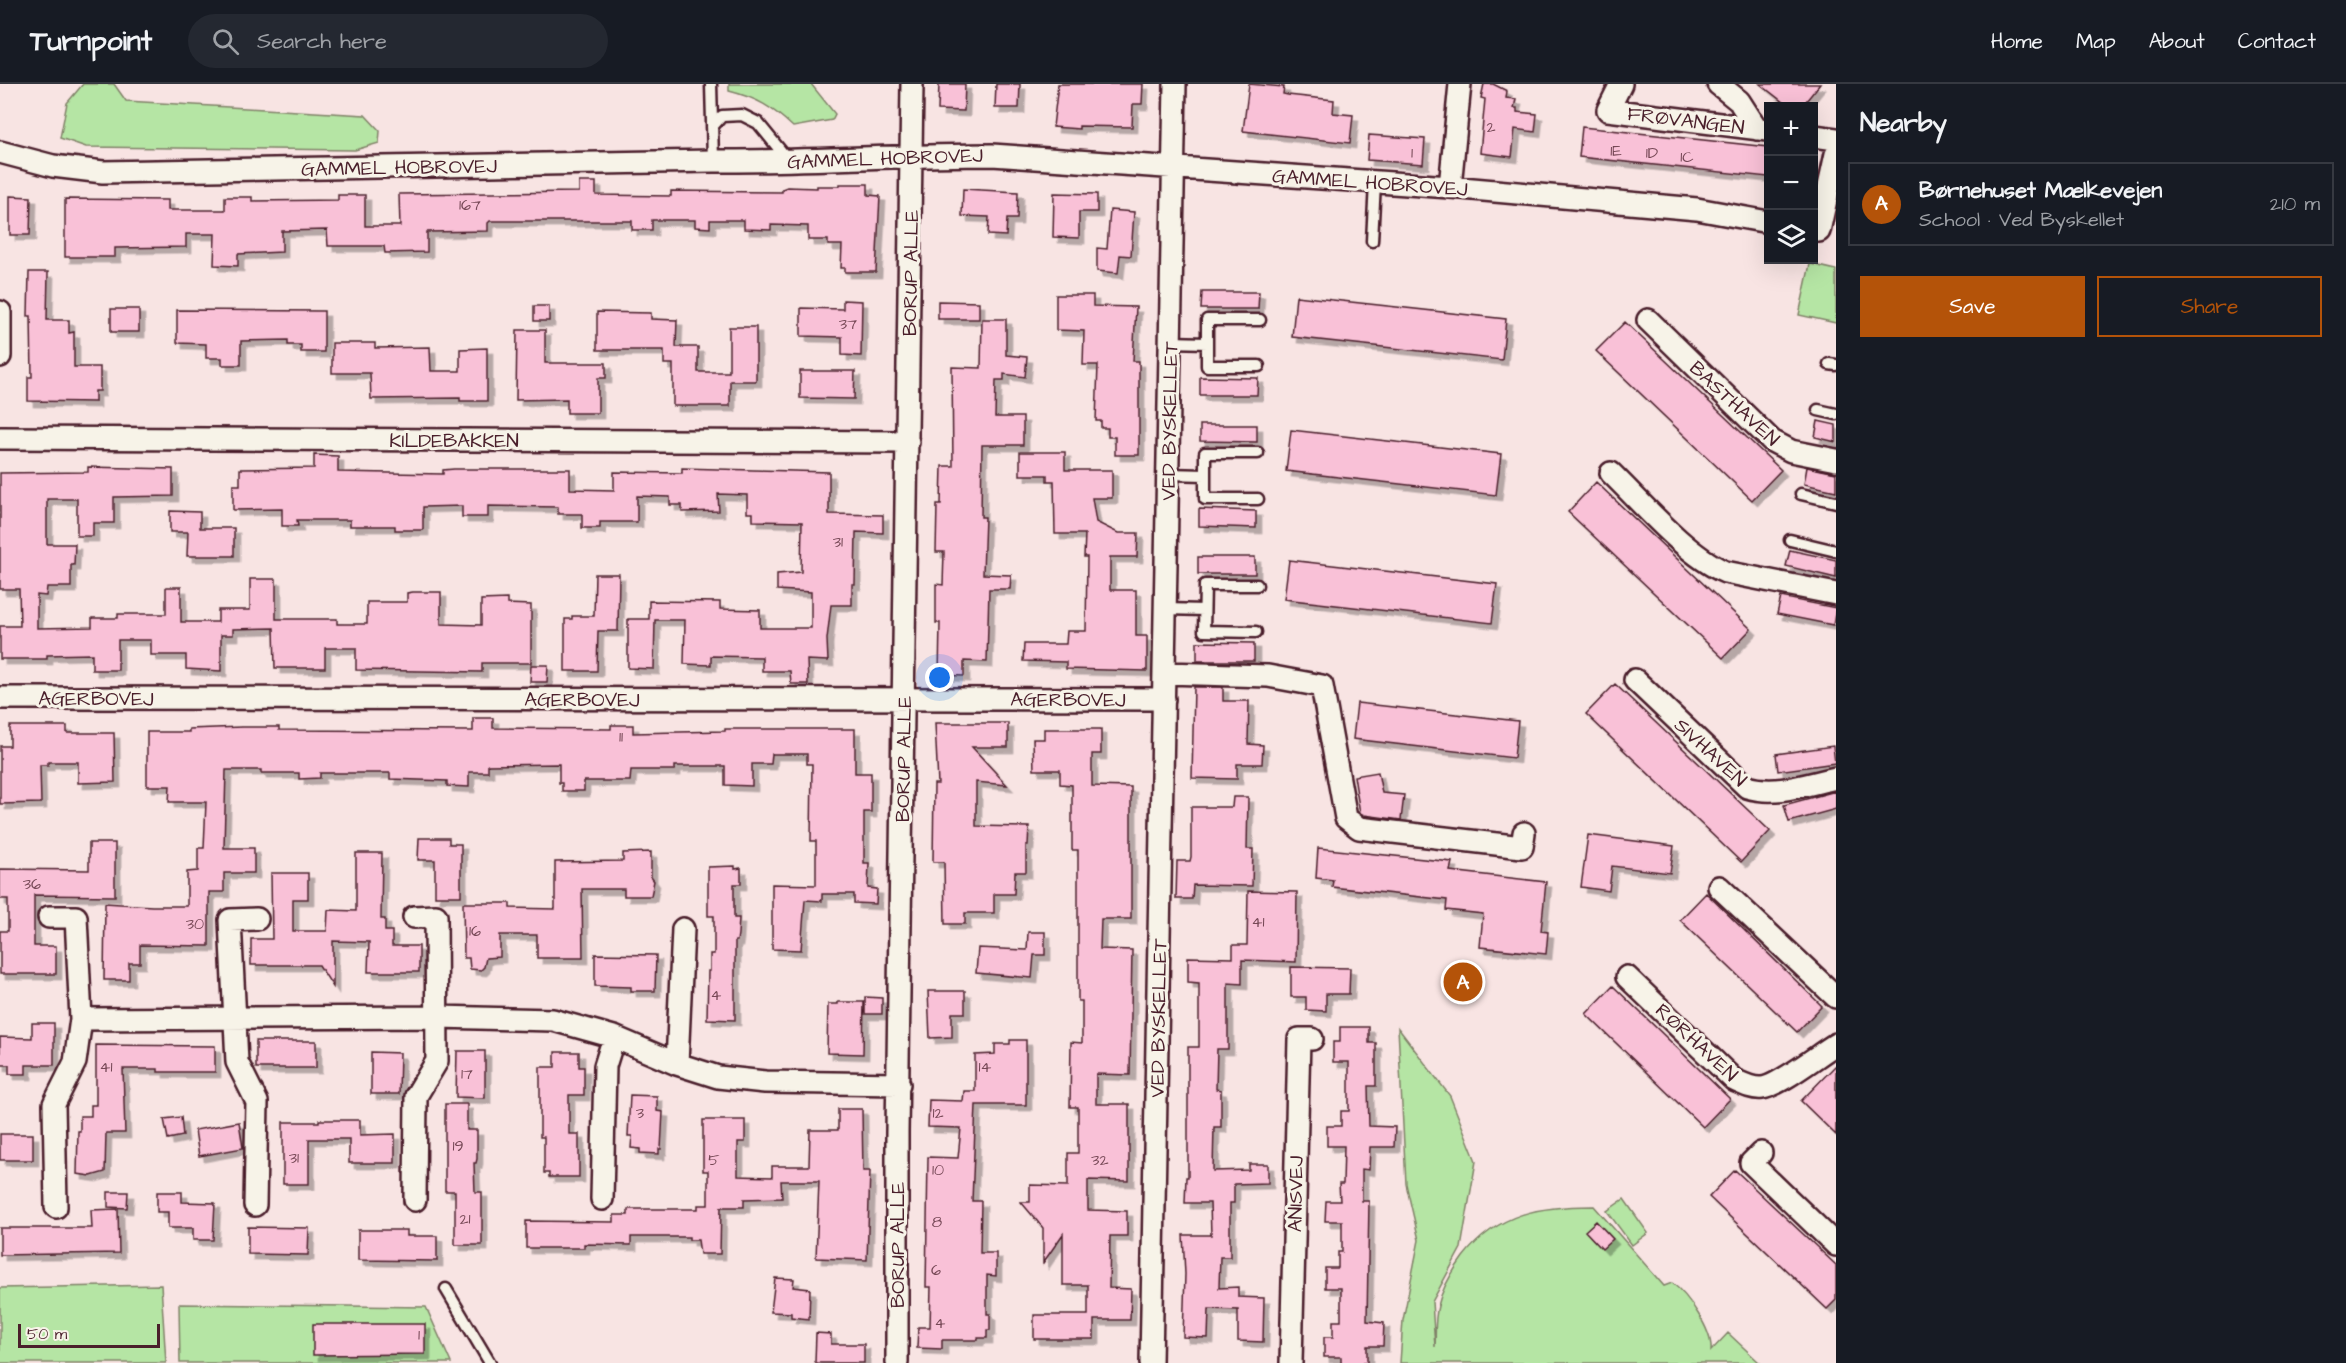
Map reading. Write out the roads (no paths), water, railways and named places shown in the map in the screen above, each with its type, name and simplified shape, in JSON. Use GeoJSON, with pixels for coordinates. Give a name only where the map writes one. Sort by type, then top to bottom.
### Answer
{"type":"FeatureCollection","features":[{"type":"Feature","properties":{"kind":"street","name":"BORUP ALLE"},"geometry":{"type":"LineString","coordinates":[[897,1363],[912,84]]}},
{"type":"Feature","properties":{"kind":"street","name":"VED BYSKELLET"},"geometry":{"type":"LineString","coordinates":[[1151,1363],[1175,84]]}},
{"type":"Feature","properties":{"kind":"street"},"geometry":{"type":"LineString","coordinates":[[1450,187],[1460,84]]}},
{"type":"Feature","properties":{"kind":"street","name":"FRØVANGEN"},"geometry":{"type":"LineString","coordinates":[[1621,84],[1608,110],[1763,130]]}},
{"type":"Feature","properties":{"kind":"street","name":"FRØVANGEN"},"geometry":{"type":"LineString","coordinates":[[1718,84],[1740,101],[1763,130]]}},
{"type":"Feature","properties":{"kind":"street"},"geometry":{"type":"LineString","coordinates":[[1818,137],[1836,139]]}},
{"type":"Feature","properties":{"kind":"street","name":"GAMMEL HOBROVEJ"},"geometry":{"type":"LineString","coordinates":[[0,152],[53,166],[103,172],[713,161],[790,162],[992,155],[1450,187],[1697,209],[1764,221]]}},
{"type":"Feature","properties":{"kind":"street"},"geometry":{"type":"LineString","coordinates":[[1823,232],[1836,154]]}},
{"type":"Feature","properties":{"kind":"street"},"geometry":{"type":"LineString","coordinates":[[0,312],[0,356]]}},
{"type":"Feature","properties":{"kind":"street","name":"BASTHAVEN"},"geometry":{"type":"LineString","coordinates":[[1648,320],[1772,441],[1791,451],[1836,459]]}},
{"type":"Feature","properties":{"kind":"street","name":"KILDEBAKKEN"},"geometry":{"type":"LineString","coordinates":[[0,438],[908,442]]}},
{"type":"Feature","properties":{"kind":"street"},"geometry":{"type":"LineString","coordinates":[[1611,473],[1694,554],[1709,565],[1725,572],[1836,594]]}},
{"type":"Feature","properties":{"kind":"street"},"geometry":{"type":"LineString","coordinates":[[1165,673],[1268,676],[1322,686],[1346,818],[1359,828],[1522,847],[1524,833]]}},
{"type":"Feature","properties":{"kind":"street","name":"SIVHAVEN"},"geometry":{"type":"LineString","coordinates":[[1635,680],[1747,787],[1761,792],[1772,792],[1836,778]]}},
{"type":"Feature","properties":{"kind":"street","name":"AGERBOVEJ"},"geometry":{"type":"LineString","coordinates":[[0,698],[1164,699]]}},
{"type":"Feature","properties":{"kind":"street"},"geometry":{"type":"LineString","coordinates":[[1719,886],[1836,997]]}},
{"type":"Feature","properties":{"kind":"street"},"geometry":{"type":"LineString","coordinates":[[414,917],[436,916],[438,1017],[437,1061],[416,1096],[415,1200]]}},
{"type":"Feature","properties":{"kind":"street"},"geometry":{"type":"LineString","coordinates":[[49,917],[76,917],[81,1019],[75,1062],[54,1104],[56,1207]]}},
{"type":"Feature","properties":{"kind":"street"},"geometry":{"type":"LineString","coordinates":[[255,1205],[257,1102],[237,1062],[230,920],[257,919]]}},
{"type":"Feature","properties":{"kind":"street"},"geometry":{"type":"LineString","coordinates":[[677,1064],[682,929]]}},
{"type":"Feature","properties":{"kind":"street","name":"RØRHAVEN"},"geometry":{"type":"LineString","coordinates":[[1628,977],[1734,1080],[1748,1086],[1762,1088],[1774,1084],[1836,1044]]}},
{"type":"Feature","properties":{"kind":"street"},"geometry":{"type":"LineString","coordinates":[[81,1019],[438,1017],[553,1020],[614,1037],[677,1064],[718,1077],[765,1082],[899,1084]]}},
{"type":"Feature","properties":{"kind":"street"},"geometry":{"type":"LineString","coordinates":[[602,1199],[605,1066],[614,1037]]}},
{"type":"Feature","properties":{"kind":"street","name":"ANISVEJ"},"geometry":{"type":"LineString","coordinates":[[1291,1363],[1299,1039],[1312,1039]]}},
{"type":"Feature","properties":{"kind":"street"},"geometry":{"type":"LineString","coordinates":[[1761,1153],[1751,1163],[1836,1245]]}},
{"type":"Feature","properties":{"kind":"lane"},"geometry":{"type":"LineString","coordinates":[[711,84],[713,161]]}},
{"type":"Feature","properties":{"kind":"lane"},"geometry":{"type":"LineString","coordinates":[[712,127],[722,116],[742,115],[758,123],[790,162]]}},
{"type":"Feature","properties":{"kind":"lane"},"geometry":{"type":"LineString","coordinates":[[1372,241],[1375,182]]}},
{"type":"Feature","properties":{"kind":"lane"},"geometry":{"type":"LineString","coordinates":[[1259,366],[1207,366],[1207,320],[1260,320]]}},
{"type":"Feature","properties":{"kind":"lane"},"geometry":{"type":"LineString","coordinates":[[1170,342],[1207,343]]}},
{"type":"Feature","properties":{"kind":"lane"},"geometry":{"type":"LineString","coordinates":[[1818,410],[1836,414]]}},
{"type":"Feature","properties":{"kind":"lane"},"geometry":{"type":"LineString","coordinates":[[1258,453],[1206,453],[1205,475],[1205,499],[1258,499]]}},
{"type":"Feature","properties":{"kind":"lane"},"geometry":{"type":"LineString","coordinates":[[1168,474],[1205,475]]}},
{"type":"Feature","properties":{"kind":"lane"},"geometry":{"type":"LineString","coordinates":[[1801,494],[1836,502]]}},
{"type":"Feature","properties":{"kind":"lane"},"geometry":{"type":"LineString","coordinates":[[1790,540],[1836,551]]}},
{"type":"Feature","properties":{"kind":"lane"},"geometry":{"type":"LineString","coordinates":[[1256,632],[1204,631],[1204,610],[1205,585],[1257,585]]}},
{"type":"Feature","properties":{"kind":"lane"},"geometry":{"type":"LineString","coordinates":[[1166,609],[1204,610]]}},
{"type":"Feature","properties":{"kind":"lane"},"geometry":{"type":"LineString","coordinates":[[446,1289],[490,1363]]}},
{"type":"Feature","properties":{"kind":"place","name":"Børnehuset Mælkevejen"},"geometry":{"type":"Point","coordinates":[1463,982]}}]}
